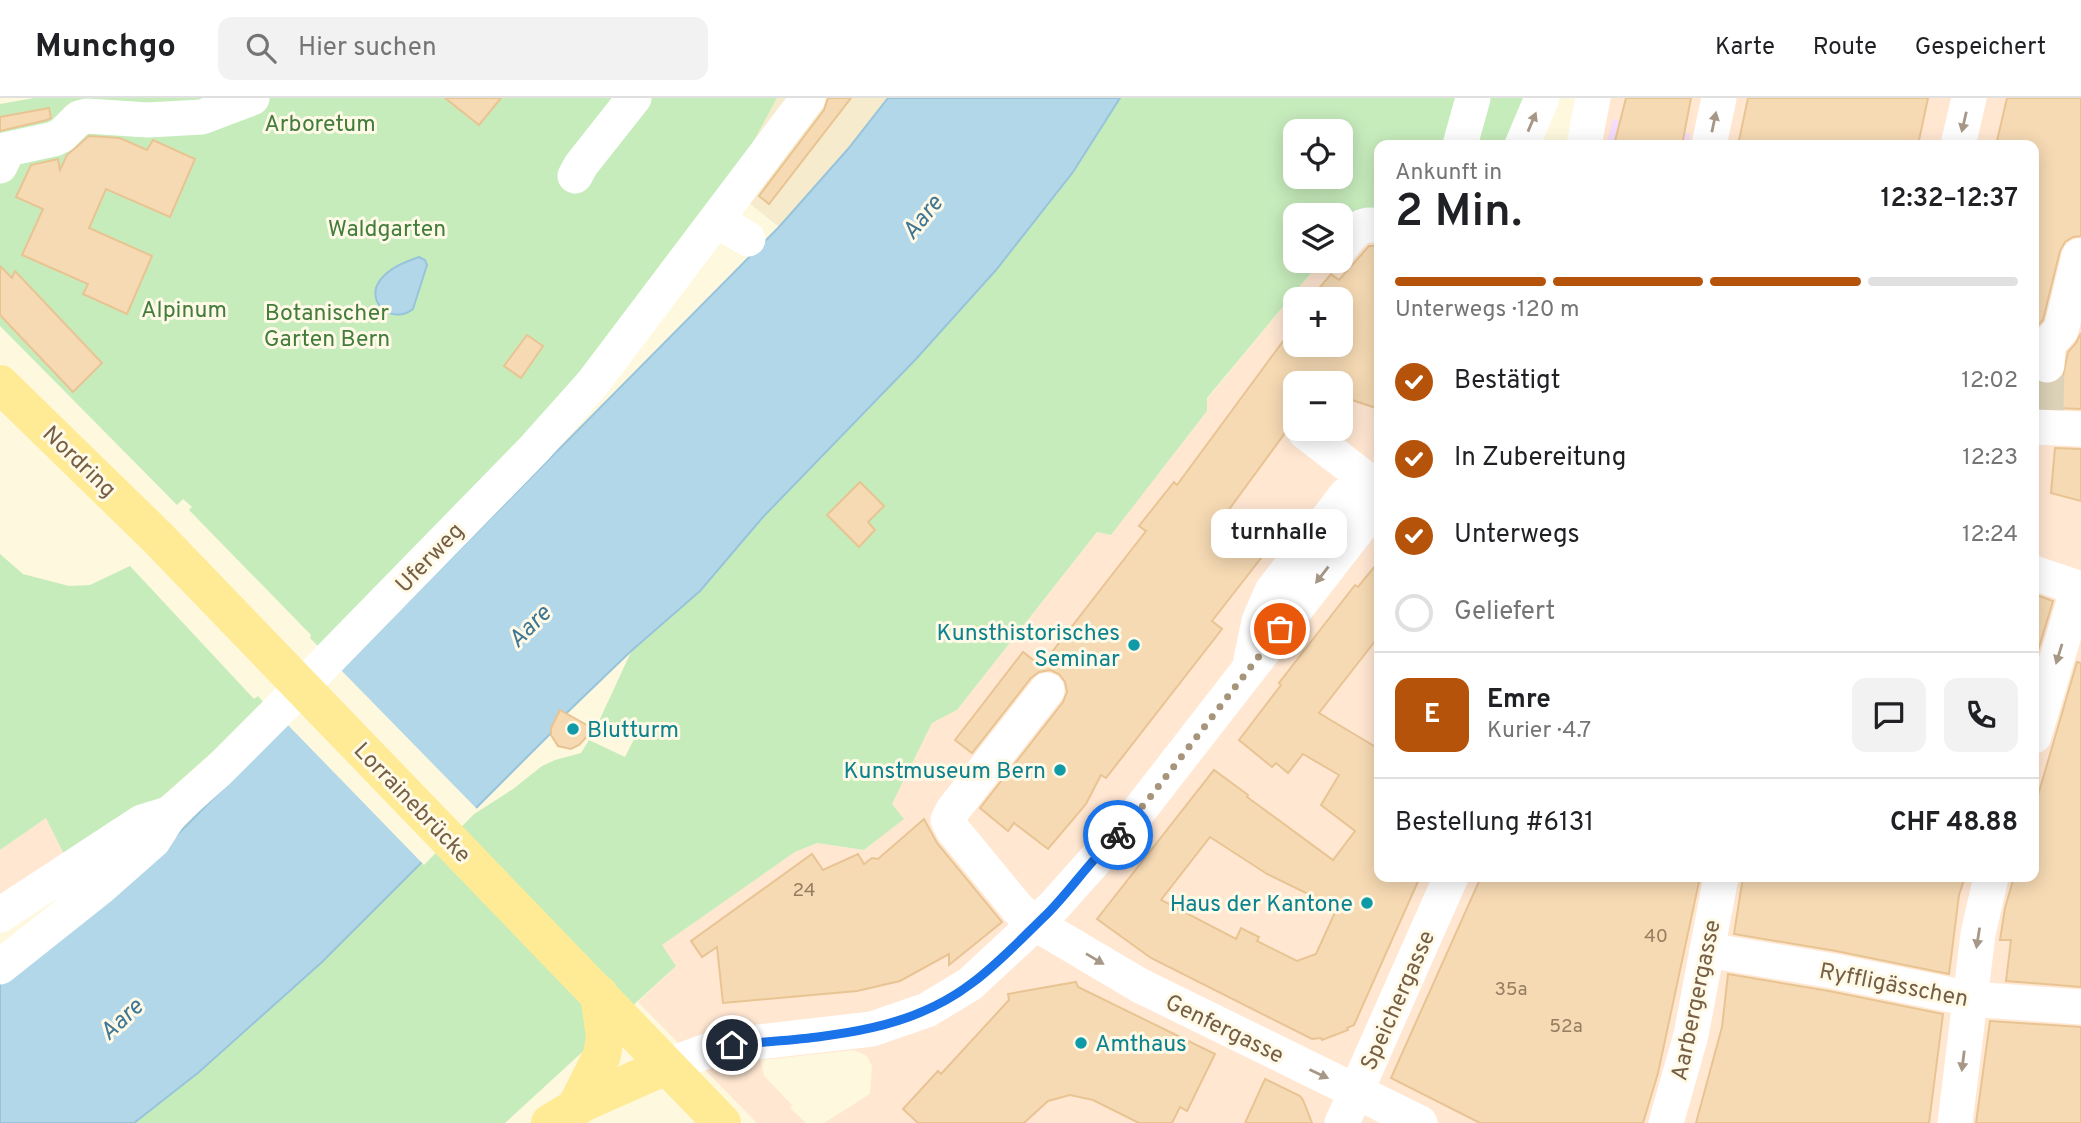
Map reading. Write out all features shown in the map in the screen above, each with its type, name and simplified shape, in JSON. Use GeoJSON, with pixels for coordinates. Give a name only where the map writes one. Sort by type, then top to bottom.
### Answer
{"type":"FeatureCollection","features":[{"type":"Feature","properties":{"kind":"main road","name":"Nordring"},"geometry":{"type":"LineString","coordinates":[[0,384],[159,539]]}},
{"type":"Feature","properties":{"kind":"main road","name":"Lorrainebrücke"},"geometry":{"type":"LineString","coordinates":[[159,539],[608,1015],[666,1066],[722,1123]]}},
{"type":"Feature","properties":{"kind":"main road"},"geometry":{"type":"LineString","coordinates":[[566,1116],[602,1055],[608,1015]]}},
{"type":"Feature","properties":{"kind":"main road"},"geometry":{"type":"LineString","coordinates":[[566,1116],[666,1066]]}},
{"type":"Feature","properties":{"kind":"street"},"geometry":{"type":"LineString","coordinates":[[0,166],[8,149],[54,139],[79,118],[97,116],[148,120],[201,117],[252,98]]}},
{"type":"Feature","properties":{"kind":"street"},"geometry":{"type":"LineString","coordinates":[[575,176],[635,98]]}},
{"type":"Feature","properties":{"kind":"street"},"geometry":{"type":"LineString","coordinates":[[1461,140],[1473,98]]}},
{"type":"Feature","properties":{"kind":"street"},"geometry":{"type":"LineString","coordinates":[[1524,140],[1542,98]]}},
{"type":"Feature","properties":{"kind":"street"},"geometry":{"type":"LineString","coordinates":[[1585,140],[1593,98]]}},
{"type":"Feature","properties":{"kind":"street"},"geometry":{"type":"LineString","coordinates":[[1710,140],[1719,98]]}},
{"type":"Feature","properties":{"kind":"street"},"geometry":{"type":"LineString","coordinates":[[1959,140],[1969,98]]}},
{"type":"Feature","properties":{"kind":"street","name":"Uferweg"},"geometry":{"type":"LineString","coordinates":[[0,967],[102,886],[153,841],[171,813],[278,711],[534,449],[592,384],[806,99]]}},
{"type":"Feature","properties":{"kind":"street"},"geometry":{"type":"LineString","coordinates":[[716,220],[748,239]]}},
{"type":"Feature","properties":{"kind":"street"},"geometry":{"type":"LineString","coordinates":[[1353,234],[1365,224],[1374,225]]}},
{"type":"Feature","properties":{"kind":"street"},"geometry":{"type":"LineString","coordinates":[[2047,365],[2048,344],[2061,330],[2079,256]]}},
{"type":"Feature","properties":{"kind":"street"},"geometry":{"type":"LineString","coordinates":[[2041,421],[2081,429]]}},
{"type":"Feature","properties":{"kind":"street"},"geometry":{"type":"LineString","coordinates":[[666,1066],[732,1045],[828,1036],[872,1029],[900,1021],[927,1010],[970,984],[1036,924],[1138,813],[1248,672],[1368,496],[1315,441]]}},
{"type":"Feature","properties":{"kind":"street"},"geometry":{"type":"LineString","coordinates":[[2039,575],[2080,589],[2039,720]]}},
{"type":"Feature","properties":{"kind":"street","name":"Genfergasse"},"geometry":{"type":"LineString","coordinates":[[1047,691],[953,810],[948,820],[953,830],[1018,909],[1036,924],[1139,985],[1420,1123]]}},
{"type":"Feature","properties":{"kind":"street"},"geometry":{"type":"LineString","coordinates":[[0,915],[142,822],[171,813]]}},
{"type":"Feature","properties":{"kind":"street","name":"Speichergasse"},"geometry":{"type":"LineString","coordinates":[[1342,1123],[1449,882]]}},
{"type":"Feature","properties":{"kind":"street","name":"Aarbergergasse"},"geometry":{"type":"LineString","coordinates":[[1667,1123],[1691,1035],[1720,882]]}},
{"type":"Feature","properties":{"kind":"street"},"geometry":{"type":"LineString","coordinates":[[1955,1123],[1978,934],[1990,882]]}},
{"type":"Feature","properties":{"kind":"street","name":"Ryffligässchen"},"geometry":{"type":"LineString","coordinates":[[1707,950],[1833,971],[1971,999],[2081,1007]]}},
{"type":"Feature","properties":{"kind":"shaded area"},"geometry":{"type":"Polygon","coordinates":[[[777,98],[888,98],[848,149],[779,227],[729,187],[777,98]]]}},
{"type":"Feature","properties":{"kind":"shaded area"},"geometry":{"type":"Polygon","coordinates":[[[1577,98],[2081,98],[2081,1123],[824,1123],[870,1094],[872,1066],[867,1056],[854,1050],[761,1060],[764,1076],[806,1123],[757,1123],[638,1002],[676,966],[661,945],[795,852],[817,843],[864,850],[903,819],[892,804],[932,723],[957,710],[1097,532],[1111,534],[1207,411],[1207,399],[1283,307],[1283,357],[1353,357],[1353,287],[1300,287],[1311,273],[1353,273],[1353,247],[1374,224],[1374,882],[2039,882],[2039,140],[1570,140],[1577,98]]]}},
{"type":"Feature","properties":{"kind":"shaded area"},"geometry":{"type":"Polygon","coordinates":[[[1613,119],[1690,134],[1689,140],[1607,140],[1613,119]]]}},
{"type":"Feature","properties":{"kind":"shaded area"},"geometry":{"type":"Polygon","coordinates":[[[47,817],[66,858],[0,928],[0,850],[47,817]]]}},
{"type":"Feature","properties":{"kind":"green space","name":"Botanischer Garten Bern"},"geometry":{"type":"Polygon","coordinates":[[[34,98],[777,98],[729,187],[576,385],[322,650],[310,638],[311,635],[189,510],[192,507],[183,499],[177,505],[0,326],[0,104],[34,98]]]}},
{"type":"Feature","properties":{"kind":"green space"},"geometry":{"type":"Polygon","coordinates":[[[1120,98],[1472,98],[1453,140],[1374,140],[1374,220],[1353,231],[1353,203],[1283,203],[1283,273],[1311,273],[1299,287],[1283,287],[1283,307],[1207,398],[1207,411],[1111,535],[1097,532],[957,710],[932,723],[892,804],[904,819],[864,850],[817,843],[795,852],[662,945],[676,966],[505,1123],[134,1123],[199,1072],[322,962],[457,825],[513,789],[542,766],[581,753],[589,740],[625,757],[635,737],[599,721],[631,652],[700,591],[763,517],[916,359],[996,270],[1073,172],[1120,98]]]}},
{"type":"Feature","properties":{"kind":"green space"},"geometry":{"type":"Polygon","coordinates":[[[1474,98],[1527,98],[1507,140],[1462,140],[1474,98]]]}},
{"type":"Feature","properties":{"kind":"green space"},"geometry":{"type":"Polygon","coordinates":[[[0,554],[23,574],[69,586],[90,585],[130,566],[254,699],[258,696],[266,705],[149,808],[66,858],[46,818],[0,850],[0,554]]]}},
{"type":"Feature","properties":{"kind":"water","name":"Aare"},"geometry":{"type":"Polygon","coordinates":[[[888,98],[1120,98],[1073,172],[996,270],[916,359],[763,517],[700,591],[630,652],[551,728],[551,733],[322,962],[199,1072],[134,1123],[0,1123],[0,982],[172,840],[779,227],[848,149],[888,98]]]}},
{"type":"Feature","properties":{"kind":"water"},"geometry":{"type":"Polygon","coordinates":[[[419,257],[425,260],[427,265],[413,309],[397,315],[382,309],[375,295],[381,279],[389,271],[419,257]]]}},
{"type":"Feature","properties":{"kind":"pier"},"geometry":{"type":"Polygon","coordinates":[[[339,668],[478,810],[424,865],[285,722],[339,668]]]}},
{"type":"Feature","properties":{"kind":"building"},"geometry":{"type":"Polygon","coordinates":[[[445,98],[501,98],[479,125],[445,98]]]}},
{"type":"Feature","properties":{"kind":"building"},"geometry":{"type":"Polygon","coordinates":[[[828,98],[851,98],[769,204],[759,196],[824,110],[828,98]]]}},
{"type":"Feature","properties":{"kind":"building"},"geometry":{"type":"Polygon","coordinates":[[[1626,98],[1691,98],[1683,140],[1615,140],[1626,98]]]}},
{"type":"Feature","properties":{"kind":"building"},"geometry":{"type":"Polygon","coordinates":[[[1748,98],[1928,98],[1919,140],[1739,140],[1748,98]]]}},
{"type":"Feature","properties":{"kind":"building"},"geometry":{"type":"Polygon","coordinates":[[[2007,98],[2081,98],[2081,236],[2065,242],[2060,251],[2043,320],[2039,324],[2039,140],[1997,140],[2007,98]]]}},
{"type":"Feature","properties":{"kind":"building"},"geometry":{"type":"Polygon","coordinates":[[[49,108],[51,118],[47,120],[0,131],[0,117],[49,108]]]}},
{"type":"Feature","properties":{"kind":"building"},"geometry":{"type":"Polygon","coordinates":[[[89,136],[120,138],[147,150],[153,140],[195,159],[170,217],[106,189],[89,228],[152,256],[127,314],[83,294],[88,284],[22,255],[43,209],[16,197],[31,165],[58,159],[60,170],[67,155],[89,136]]]}},
{"type":"Feature","properties":{"kind":"building"},"geometry":{"type":"Polygon","coordinates":[[[1369,246],[1374,246],[1374,407],[1353,400],[1353,371],[1283,371],[1283,436],[1222,519],[1265,553],[1212,621],[1222,629],[1106,778],[1101,775],[1086,804],[1048,849],[1014,823],[1008,831],[980,808],[1063,702],[1067,692],[1065,682],[1059,674],[1050,670],[1039,672],[1031,678],[972,753],[955,740],[1023,652],[1041,666],[1146,531],[1139,526],[1174,482],[1177,485],[1283,341],[1283,357],[1353,357],[1353,287],[1320,287],[1331,274],[1339,280],[1345,273],[1353,273],[1353,264],[1369,246]]]}},
{"type":"Feature","properties":{"kind":"building"},"geometry":{"type":"Polygon","coordinates":[[[0,266],[12,278],[15,271],[102,363],[73,392],[0,315],[0,266]]]}},
{"type":"Feature","properties":{"kind":"building"},"geometry":{"type":"Polygon","coordinates":[[[2081,333],[2081,409],[2039,407],[2039,381],[2047,385],[2056,383],[2063,376],[2068,352],[2081,333]]]}},
{"type":"Feature","properties":{"kind":"building"},"geometry":{"type":"Polygon","coordinates":[[[527,335],[543,346],[521,378],[504,366],[527,335]]]}},
{"type":"Feature","properties":{"kind":"building"},"geometry":{"type":"Polygon","coordinates":[[[2055,448],[2081,449],[2081,501],[2051,493],[2055,448]]]}},
{"type":"Feature","properties":{"kind":"building"},"geometry":{"type":"Polygon","coordinates":[[[860,482],[884,506],[868,522],[875,530],[859,547],[827,515],[860,482]]]}},
{"type":"Feature","properties":{"kind":"building","name":"Haus der Kantone"},"geometry":{"type":"Polygon","coordinates":[[[1374,567],[1374,642],[1319,713],[1374,746],[1374,882],[1418,882],[1354,1025],[1322,1040],[1312,1039],[1151,958],[1097,919],[1214,770],[1333,860],[1355,831],[1321,805],[1339,775],[1303,754],[1288,773],[1276,763],[1272,767],[1239,740],[1281,685],[1279,683],[1355,585],[1358,587],[1374,567]],[[1210,837],[1161,900],[1236,939],[1241,928],[1259,937],[1257,941],[1297,961],[1316,954],[1337,908],[1267,874],[1210,837]]]}},
{"type":"Feature","properties":{"kind":"building"},"geometry":{"type":"Polygon","coordinates":[[[2039,596],[2053,601],[2039,647],[2039,596]]]}},
{"type":"Feature","properties":{"kind":"building"},"geometry":{"type":"Polygon","coordinates":[[[2077,662],[2081,663],[2081,987],[2006,981],[2011,940],[2000,940],[2013,882],[2039,882],[2039,792],[2077,662]]]}},
{"type":"Feature","properties":{"kind":"building","name":"Blutturm"},"geometry":{"type":"Polygon","coordinates":[[[560,710],[594,729],[579,745],[571,749],[558,746],[551,735],[551,728],[560,710]]]}},
{"type":"Feature","properties":{"kind":"building"},"geometry":{"type":"Polygon","coordinates":[[[924,819],[937,843],[1002,922],[949,965],[949,954],[900,981],[857,991],[723,1003],[717,947],[702,957],[691,941],[812,854],[823,870],[858,854],[864,864],[872,858],[878,859],[924,819]]]}},
{"type":"Feature","properties":{"kind":"building"},"geometry":{"type":"Polygon","coordinates":[[[1479,882],[1699,882],[1658,1073],[1643,1123],[1480,1123],[1391,1078],[1479,882]]]}},
{"type":"Feature","properties":{"kind":"building"},"geometry":{"type":"Polygon","coordinates":[[[1742,882],[1963,882],[1959,895],[1949,974],[1734,934],[1742,882]]]}},
{"type":"Feature","properties":{"kind":"building"},"geometry":{"type":"Polygon","coordinates":[[[1728,974],[1943,1014],[1929,1123],[1696,1123],[1722,1027],[1728,974]]]}},
{"type":"Feature","properties":{"kind":"building","name":"Amthaus"},"geometry":{"type":"Polygon","coordinates":[[[1076,982],[1078,987],[1215,1054],[1187,1111],[1180,1107],[1172,1123],[1139,1123],[1093,1100],[1070,1095],[1048,1101],[1024,1123],[918,1123],[903,1109],[938,1071],[941,1074],[1009,1000],[1008,994],[1076,982]]]}},
{"type":"Feature","properties":{"kind":"building"},"geometry":{"type":"Polygon","coordinates":[[[1990,1021],[2081,1027],[2081,1123],[1976,1123],[1990,1021]]]}},
{"type":"Feature","properties":{"kind":"building"},"geometry":{"type":"Polygon","coordinates":[[[1265,1079],[1300,1096],[1312,1123],[1245,1123],[1265,1079]]]}},
{"type":"Feature","properties":{"kind":"tunnel"},"geometry":{"type":"LineString","coordinates":[[2046,410],[2047,365]]}},
{"type":"Feature","properties":{"kind":"way so far"},"geometry":{"type":"LineString","coordinates":[[1118,835],[1280,629]]}},
{"type":"Feature","properties":{"kind":"place","name":"turnhalle"},"geometry":{"type":"Point","coordinates":[1280,629]}},
{"type":"Feature","properties":{"kind":"place","name":"Kunsthistorisches Seminar"},"geometry":{"type":"Point","coordinates":[1134,645]}},
{"type":"Feature","properties":{"kind":"place","name":"Blutturm"},"geometry":{"type":"Point","coordinates":[573,729]}},
{"type":"Feature","properties":{"kind":"place","name":"Kunstmuseum Bern"},"geometry":{"type":"Point","coordinates":[1060,770]}},
{"type":"Feature","properties":{"kind":"place","name":"Haus der Kantone"},"geometry":{"type":"Point","coordinates":[1367,903]}},
{"type":"Feature","properties":{"kind":"place","name":"Amthaus"},"geometry":{"type":"Point","coordinates":[1081,1043]}},
{"type":"Feature","properties":{"kind":"route"},"geometry":{"type":"LineString","coordinates":[[732,1045],[872,1029],[900,1021],[950,998],[991,967],[1046,915],[1118,835]]}},
{"type":"Feature","properties":{"kind":"park label","name":"Arboretum"},"geometry":{"type":"Point","coordinates":[320,123]}},
{"type":"Feature","properties":{"kind":"park label","name":"Waldgarten"},"geometry":{"type":"Point","coordinates":[387,228]}},
{"type":"Feature","properties":{"kind":"park label","name":"Alpinum"},"geometry":{"type":"Point","coordinates":[184,309]}}]}
